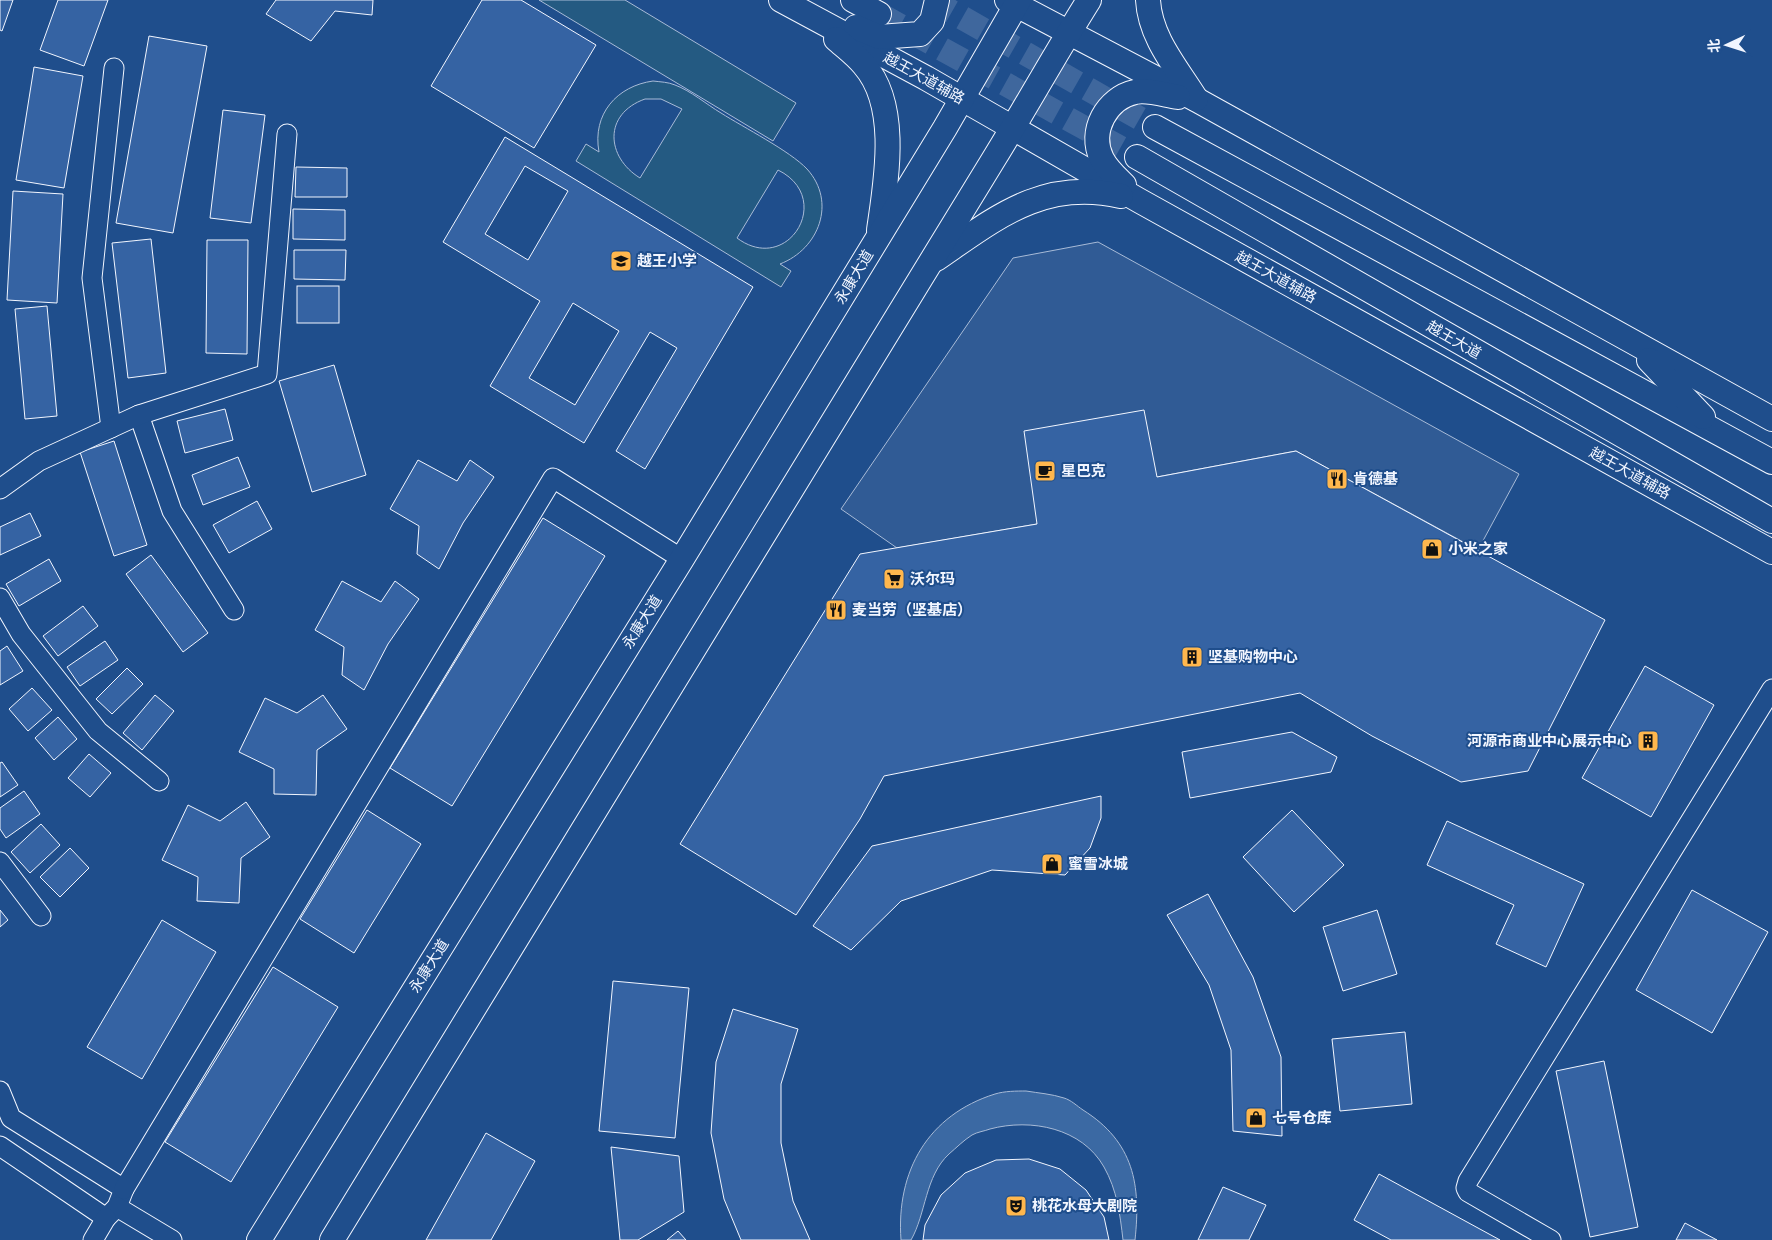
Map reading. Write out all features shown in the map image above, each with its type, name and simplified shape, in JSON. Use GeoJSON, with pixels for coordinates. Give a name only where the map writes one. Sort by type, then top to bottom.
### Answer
{"type":"FeatureCollection","features":[{"type":"Feature","properties":{"kind":"main road","name":"越王大道辅路"},"geometry":{"type":"LineString","coordinates":[[781,0],[962,99],[1140,201],[1772,552]]}},
{"type":"Feature","properties":{"kind":"main road"},"geometry":{"type":"LineString","coordinates":[[853,0],[879,14]]}},
{"type":"Feature","properties":{"kind":"main road"},"geometry":{"type":"LineString","coordinates":[[810,15],[850,25],[880,37],[900,37],[920,34],[932,21],[937,0]]}},
{"type":"Feature","properties":{"kind":"main road"},"geometry":{"type":"LineString","coordinates":[[332,1240],[576,846],[926,265],[1089,0]]}},
{"type":"Feature","properties":{"kind":"main road"},"geometry":{"type":"LineString","coordinates":[[1148,0],[1152,26],[1158,40],[1197,100]]}},
{"type":"Feature","properties":{"kind":"main road"},"geometry":{"type":"LineString","coordinates":[[1014,2],[1197,100],[1772,419]]}},
{"type":"Feature","properties":{"kind":"main road","name":"永康大道"},"geometry":{"type":"LineString","coordinates":[[259,1240],[682,559],[877,240],[962,99],[1014,2]]}},
{"type":"Feature","properties":{"kind":"main road"},"geometry":{"type":"LineString","coordinates":[[810,15],[865,66],[878,90],[888,139],[887,173],[877,240]]}},
{"type":"Feature","properties":{"kind":"main road"},"geometry":{"type":"LineString","coordinates":[[1140,201],[1112,174],[1101,158],[1097,138],[1102,116],[1116,99],[1137,92],[1197,100]]}},
{"type":"Feature","properties":{"kind":"main road"},"geometry":{"type":"LineString","coordinates":[[1155,128],[1772,462]]}},
{"type":"Feature","properties":{"kind":"main road","name":"越王大道"},"geometry":{"type":"LineString","coordinates":[[1137,157],[1772,521]]}},
{"type":"Feature","properties":{"kind":"main road"},"geometry":{"type":"LineString","coordinates":[[926,265],[994,218],[1034,199],[1096,190],[1140,201]]}},
{"type":"Feature","properties":{"kind":"main road"},"geometry":{"type":"LineString","coordinates":[[1635,344],[1718,433]]}},
{"type":"Feature","properties":{"kind":"main road"},"geometry":{"type":"LineString","coordinates":[[1593,452],[1694,478]]}},
{"type":"Feature","properties":{"kind":"street"},"geometry":{"type":"LineString","coordinates":[[111,428],[92,278],[114,68]]}},
{"type":"Feature","properties":{"kind":"street"},"geometry":{"type":"LineString","coordinates":[[0,489],[40,461],[140,415],[267,374],[286,134]]}},
{"type":"Feature","properties":{"kind":"street"},"geometry":{"type":"LineString","coordinates":[[140,415],[172,511],[234,610]]}},
{"type":"Feature","properties":{"kind":"street"},"geometry":{"type":"LineString","coordinates":[[93,1240],[552,478],[682,559]]}},
{"type":"Feature","properties":{"kind":"street"},"geometry":{"type":"LineString","coordinates":[[0,598],[20,634],[98,731],[159,782]]}},
{"type":"Feature","properties":{"kind":"street"},"geometry":{"type":"LineString","coordinates":[[1551,1240],[1468,1192],[1468,1181],[1772,689]]}},
{"type":"Feature","properties":{"kind":"street"},"geometry":{"type":"LineString","coordinates":[[0,862],[41,916]]}},
{"type":"Feature","properties":{"kind":"street"},"geometry":{"type":"LineString","coordinates":[[0,1091],[11,1118],[124,1189]]}},
{"type":"Feature","properties":{"kind":"street"},"geometry":{"type":"LineString","coordinates":[[0,1146],[111,1212],[172,1240]]}},
{"type":"Feature","properties":{"kind":"shaded area"},"geometry":{"type":"Polygon","coordinates":[[[539,0],[625,0],[796,103],[773,141],[539,0]]]}},
{"type":"Feature","properties":{"kind":"shaded area"},"geometry":{"type":"Polygon","coordinates":[[[653,81],[664,82],[687,91],[766,140],[807,169],[816,182],[821,196],[822,210],[814,236],[794,257],[780,264],[791,271],[781,287],[576,161],[586,144],[599,152],[599,126],[610,104],[628,89],[653,81]],[[645,99],[631,106],[622,115],[616,125],[614,136],[616,148],[621,159],[640,178],[682,109],[661,99],[645,99]],[[778,170],[737,238],[756,247],[773,247],[787,241],[798,229],[804,214],[803,198],[795,183],[778,170]]]}},
{"type":"Feature","properties":{"kind":"shaded area"},"geometry":{"type":"Polygon","coordinates":[[[1098,242],[1519,474],[1478,550],[1296,451],[1157,477],[1037,524],[897,548],[841,509],[1013,258],[1098,242]]]}},
{"type":"Feature","properties":{"kind":"shaded area"},"geometry":{"type":"Polygon","coordinates":[[[1026,1091],[1069,1100],[1100,1123],[1113,1136],[1123,1151],[1135,1183],[1137,1220],[1135,1240],[1123,1240],[1112,1184],[1104,1167],[1094,1154],[1083,1143],[1069,1135],[1054,1129],[1022,1125],[990,1129],[974,1134],[949,1154],[941,1163],[930,1184],[920,1219],[911,1240],[901,1240],[901,1215],[904,1191],[911,1169],[921,1149],[934,1131],[951,1116],[972,1103],[999,1093],[1026,1091]]]}},
{"type":"Feature","properties":{"kind":"building"},"geometry":{"type":"Polygon","coordinates":[[[0,0],[13,0],[2,31],[0,30],[0,0]]]}},
{"type":"Feature","properties":{"kind":"building"},"geometry":{"type":"Polygon","coordinates":[[[58,0],[108,0],[84,66],[40,50],[58,0]]]}},
{"type":"Feature","properties":{"kind":"building"},"geometry":{"type":"Polygon","coordinates":[[[276,0],[373,0],[372,15],[335,11],[311,41],[266,14],[276,0]]]}},
{"type":"Feature","properties":{"kind":"building"},"geometry":{"type":"Polygon","coordinates":[[[482,0],[521,0],[596,45],[534,148],[431,86],[482,0]]]}},
{"type":"Feature","properties":{"kind":"building"},"geometry":{"type":"Polygon","coordinates":[[[149,36],[207,46],[173,233],[116,223],[149,36]]]}},
{"type":"Feature","properties":{"kind":"building"},"geometry":{"type":"Polygon","coordinates":[[[34,67],[83,76],[64,188],[16,180],[34,67]]]}},
{"type":"Feature","properties":{"kind":"building"},"geometry":{"type":"Polygon","coordinates":[[[223,110],[265,115],[251,223],[210,218],[223,110]]]}},
{"type":"Feature","properties":{"kind":"building"},"geometry":{"type":"Polygon","coordinates":[[[505,137],[753,287],[645,469],[616,451],[677,348],[650,332],[584,443],[490,386],[540,301],[443,242],[505,137]],[[525,166],[485,234],[528,260],[568,191],[525,166]],[[573,303],[529,378],[575,405],[619,331],[573,303]]]}},
{"type":"Feature","properties":{"kind":"building"},"geometry":{"type":"Polygon","coordinates":[[[296,167],[347,168],[347,197],[295,197],[296,167]]]}},
{"type":"Feature","properties":{"kind":"building"},"geometry":{"type":"Polygon","coordinates":[[[13,191],[63,194],[57,303],[7,300],[13,191]]]}},
{"type":"Feature","properties":{"kind":"building"},"geometry":{"type":"Polygon","coordinates":[[[293,209],[345,210],[345,240],[293,239],[293,209]]]}},
{"type":"Feature","properties":{"kind":"building"},"geometry":{"type":"Polygon","coordinates":[[[151,239],[166,373],[128,378],[112,243],[151,239]]]}},
{"type":"Feature","properties":{"kind":"building"},"geometry":{"type":"Polygon","coordinates":[[[207,240],[248,240],[247,354],[206,353],[207,240]]]}},
{"type":"Feature","properties":{"kind":"building"},"geometry":{"type":"Polygon","coordinates":[[[294,250],[346,250],[345,280],[294,279],[294,250]]]}},
{"type":"Feature","properties":{"kind":"building"},"geometry":{"type":"Polygon","coordinates":[[[297,286],[339,286],[339,323],[297,323],[297,286]]]}},
{"type":"Feature","properties":{"kind":"building"},"geometry":{"type":"Polygon","coordinates":[[[47,306],[57,416],[25,419],[15,309],[47,306]]]}},
{"type":"Feature","properties":{"kind":"building"},"geometry":{"type":"Polygon","coordinates":[[[334,365],[366,475],[312,492],[279,381],[334,365]]]}},
{"type":"Feature","properties":{"kind":"building"},"geometry":{"type":"Polygon","coordinates":[[[225,409],[233,440],[185,453],[177,421],[225,409]]]}},
{"type":"Feature","properties":{"kind":"building","name":"坚基购物中心"},"geometry":{"type":"Polygon","coordinates":[[[1144,410],[1157,477],[1296,451],[1605,620],[1528,771],[1461,782],[1372,736],[1300,693],[884,776],[860,819],[796,915],[680,844],[860,554],[1037,524],[1024,431],[1144,410]]]}},
{"type":"Feature","properties":{"kind":"building"},"geometry":{"type":"Polygon","coordinates":[[[114,441],[147,545],[114,556],[80,452],[114,441]]]}},
{"type":"Feature","properties":{"kind":"building"},"geometry":{"type":"Polygon","coordinates":[[[238,457],[250,487],[203,505],[192,475],[238,457]]]}},
{"type":"Feature","properties":{"kind":"building"},"geometry":{"type":"Polygon","coordinates":[[[418,460],[457,481],[470,460],[494,477],[463,523],[439,569],[417,554],[419,526],[390,509],[418,460]]]}},
{"type":"Feature","properties":{"kind":"building"},"geometry":{"type":"Polygon","coordinates":[[[257,501],[272,529],[229,553],[213,525],[257,501]]]}},
{"type":"Feature","properties":{"kind":"building"},"geometry":{"type":"Polygon","coordinates":[[[30,513],[41,536],[0,555],[0,527],[30,513]]]}},
{"type":"Feature","properties":{"kind":"building"},"geometry":{"type":"Polygon","coordinates":[[[543,518],[605,556],[452,806],[390,768],[543,518]]]}},
{"type":"Feature","properties":{"kind":"building"},"geometry":{"type":"Polygon","coordinates":[[[151,555],[208,633],[183,652],[126,574],[151,555]]]}},
{"type":"Feature","properties":{"kind":"building"},"geometry":{"type":"Polygon","coordinates":[[[49,559],[61,581],[19,606],[6,584],[49,559]]]}},
{"type":"Feature","properties":{"kind":"building"},"geometry":{"type":"Polygon","coordinates":[[[342,581],[381,602],[395,581],[419,599],[388,644],[364,690],[342,675],[344,647],[315,630],[342,581]]]}},
{"type":"Feature","properties":{"kind":"building"},"geometry":{"type":"Polygon","coordinates":[[[83,606],[98,626],[58,656],[43,636],[83,606]]]}},
{"type":"Feature","properties":{"kind":"building"},"geometry":{"type":"Polygon","coordinates":[[[105,641],[118,660],[80,686],[67,667],[105,641]]]}},
{"type":"Feature","properties":{"kind":"building"},"geometry":{"type":"Polygon","coordinates":[[[7,646],[23,671],[0,685],[0,651],[7,646]]]}},
{"type":"Feature","properties":{"kind":"building","name":"河源市商业中心展示中心"},"geometry":{"type":"Polygon","coordinates":[[[1645,666],[1714,705],[1651,817],[1582,778],[1645,666]]]}},
{"type":"Feature","properties":{"kind":"building"},"geometry":{"type":"Polygon","coordinates":[[[127,668],[143,684],[112,714],[96,699],[127,668]]]}},
{"type":"Feature","properties":{"kind":"building"},"geometry":{"type":"Polygon","coordinates":[[[32,688],[52,710],[28,731],[9,709],[32,688]]]}},
{"type":"Feature","properties":{"kind":"building"},"geometry":{"type":"Polygon","coordinates":[[[155,695],[174,711],[142,750],[123,733],[155,695]]]}},
{"type":"Feature","properties":{"kind":"building"},"geometry":{"type":"Polygon","coordinates":[[[323,695],[347,729],[317,750],[316,795],[274,794],[274,769],[239,752],[265,698],[297,713],[323,695]]]}},
{"type":"Feature","properties":{"kind":"building"},"geometry":{"type":"Polygon","coordinates":[[[58,717],[77,739],[54,760],[35,738],[58,717]]]}},
{"type":"Feature","properties":{"kind":"building"},"geometry":{"type":"Polygon","coordinates":[[[1292,732],[1337,757],[1331,772],[1190,798],[1182,752],[1292,732]]]}},
{"type":"Feature","properties":{"kind":"building"},"geometry":{"type":"Polygon","coordinates":[[[89,754],[111,773],[90,797],[68,778],[89,754]]]}},
{"type":"Feature","properties":{"kind":"building"},"geometry":{"type":"Polygon","coordinates":[[[2,762],[18,785],[0,797],[0,763],[2,762]]]}},
{"type":"Feature","properties":{"kind":"building"},"geometry":{"type":"Polygon","coordinates":[[[24,791],[40,814],[6,838],[0,829],[0,808],[24,791]]]}},
{"type":"Feature","properties":{"kind":"building"},"geometry":{"type":"Polygon","coordinates":[[[1101,796],[1101,818],[1090,848],[1065,875],[992,870],[901,901],[851,950],[813,926],[872,846],[1101,796]]]}},
{"type":"Feature","properties":{"kind":"building"},"geometry":{"type":"Polygon","coordinates":[[[246,802],[270,837],[241,858],[239,903],[197,901],[198,877],[162,860],[188,805],[220,821],[246,802]]]}},
{"type":"Feature","properties":{"kind":"building"},"geometry":{"type":"Polygon","coordinates":[[[367,810],[421,844],[354,953],[300,919],[367,810]]]}},
{"type":"Feature","properties":{"kind":"building"},"geometry":{"type":"Polygon","coordinates":[[[1292,810],[1344,865],[1294,912],[1243,857],[1292,810]]]}},
{"type":"Feature","properties":{"kind":"building"},"geometry":{"type":"Polygon","coordinates":[[[1447,821],[1584,884],[1546,967],[1496,944],[1514,905],[1427,865],[1447,821]]]}},
{"type":"Feature","properties":{"kind":"building"},"geometry":{"type":"Polygon","coordinates":[[[41,824],[60,845],[30,873],[11,852],[41,824]]]}},
{"type":"Feature","properties":{"kind":"building"},"geometry":{"type":"Polygon","coordinates":[[[70,848],[89,868],[60,897],[40,877],[70,848]]]}},
{"type":"Feature","properties":{"kind":"building"},"geometry":{"type":"Polygon","coordinates":[[[1692,890],[1768,932],[1712,1033],[1636,990],[1692,890]]]}},
{"type":"Feature","properties":{"kind":"building"},"geometry":{"type":"Polygon","coordinates":[[[1208,894],[1253,977],[1281,1057],[1282,1136],[1233,1131],[1231,1050],[1209,985],[1167,915],[1208,894]]]}},
{"type":"Feature","properties":{"kind":"building"},"geometry":{"type":"Polygon","coordinates":[[[0,910],[8,920],[0,927],[0,910]]]}},
{"type":"Feature","properties":{"kind":"building"},"geometry":{"type":"Polygon","coordinates":[[[1377,910],[1397,974],[1343,991],[1323,927],[1377,910]]]}},
{"type":"Feature","properties":{"kind":"building"},"geometry":{"type":"Polygon","coordinates":[[[162,920],[216,952],[142,1079],[87,1047],[162,920]]]}},
{"type":"Feature","properties":{"kind":"building"},"geometry":{"type":"Polygon","coordinates":[[[273,967],[338,1007],[231,1182],[165,1142],[273,967]]]}},
{"type":"Feature","properties":{"kind":"building"},"geometry":{"type":"Polygon","coordinates":[[[613,981],[689,988],[675,1138],[599,1131],[613,981]]]}},
{"type":"Feature","properties":{"kind":"building"},"geometry":{"type":"Polygon","coordinates":[[[733,1009],[798,1029],[781,1084],[781,1143],[793,1201],[810,1240],[741,1240],[724,1199],[711,1133],[716,1062],[733,1009]]]}},
{"type":"Feature","properties":{"kind":"building"},"geometry":{"type":"Polygon","coordinates":[[[1405,1032],[1412,1104],[1340,1111],[1332,1039],[1405,1032]]]}},
{"type":"Feature","properties":{"kind":"building"},"geometry":{"type":"Polygon","coordinates":[[[1604,1061],[1638,1227],[1590,1237],[1556,1071],[1604,1061]]]}},
{"type":"Feature","properties":{"kind":"building"},"geometry":{"type":"Polygon","coordinates":[[[486,1133],[535,1161],[491,1240],[426,1240],[486,1133]]]}},
{"type":"Feature","properties":{"kind":"building"},"geometry":{"type":"Polygon","coordinates":[[[611,1147],[679,1156],[684,1212],[638,1240],[620,1240],[611,1147]]]}},
{"type":"Feature","properties":{"kind":"building","name":"桃花水母大剧院"},"geometry":{"type":"Polygon","coordinates":[[[1029,1159],[1060,1169],[1086,1190],[1104,1217],[1109,1240],[923,1240],[925,1225],[941,1195],[965,1173],[996,1160],[1029,1159]]]}},
{"type":"Feature","properties":{"kind":"building"},"geometry":{"type":"Polygon","coordinates":[[[1379,1174],[1500,1240],[1391,1240],[1354,1220],[1379,1174]]]}},
{"type":"Feature","properties":{"kind":"building"},"geometry":{"type":"Polygon","coordinates":[[[1223,1187],[1266,1205],[1249,1240],[1198,1240],[1223,1187]]]}},
{"type":"Feature","properties":{"kind":"building"},"geometry":{"type":"Polygon","coordinates":[[[1685,1223],[1717,1240],[1676,1240],[1685,1223]]]}},
{"type":"Feature","properties":{"kind":"building"},"geometry":{"type":"Polygon","coordinates":[[[678,1231],[686,1240],[667,1240],[678,1231]]]}},
{"type":"Feature","properties":{"kind":"tunnel"},"geometry":{"type":"LineString","coordinates":[[931,0],[1155,127]]}},
{"type":"Feature","properties":{"kind":"tunnel"},"geometry":{"type":"LineString","coordinates":[[879,14],[1137,157]]}},
{"type":"Feature","properties":{"kind":"place","name":"越王小学"},"geometry":{"type":"Point","coordinates":[621,261]}},
{"type":"Feature","properties":{"kind":"place","name":"星巴克"},"geometry":{"type":"Point","coordinates":[1045,471]}},
{"type":"Feature","properties":{"kind":"place","name":"肯德基"},"geometry":{"type":"Point","coordinates":[1337,479]}},
{"type":"Feature","properties":{"kind":"place","name":"小米之家"},"geometry":{"type":"Point","coordinates":[1432,549]}},
{"type":"Feature","properties":{"kind":"place","name":"沃尔玛"},"geometry":{"type":"Point","coordinates":[894,579]}},
{"type":"Feature","properties":{"kind":"place","name":"麦当劳（坚基店）"},"geometry":{"type":"Point","coordinates":[836,610]}},
{"type":"Feature","properties":{"kind":"place","name":"坚基购物中心"},"geometry":{"type":"Point","coordinates":[1192,657]}},
{"type":"Feature","properties":{"kind":"place","name":"河源市商业中心展示中心"},"geometry":{"type":"Point","coordinates":[1648,741]}},
{"type":"Feature","properties":{"kind":"place","name":"蜜雪冰城"},"geometry":{"type":"Point","coordinates":[1052,864]}},
{"type":"Feature","properties":{"kind":"place","name":"七号仓库"},"geometry":{"type":"Point","coordinates":[1256,1118]}},
{"type":"Feature","properties":{"kind":"place","name":"桃花水母大剧院"},"geometry":{"type":"Point","coordinates":[1016,1206]}}]}
